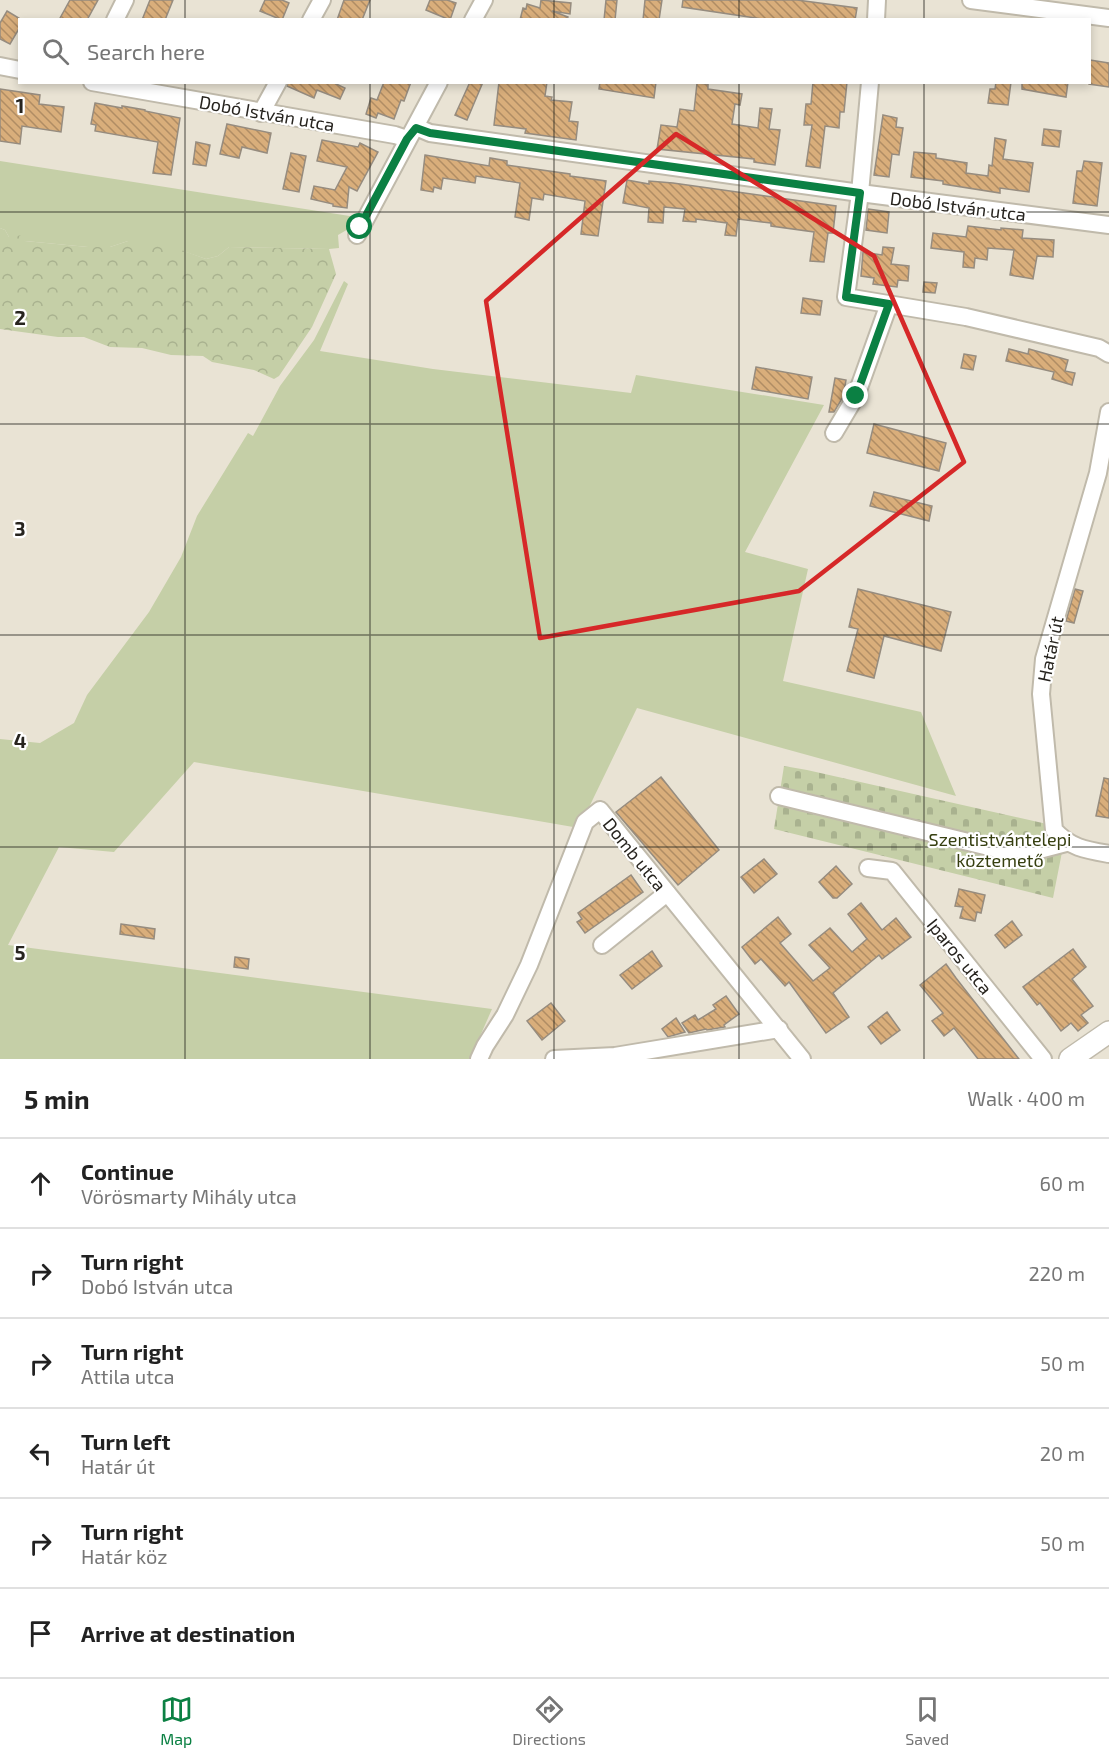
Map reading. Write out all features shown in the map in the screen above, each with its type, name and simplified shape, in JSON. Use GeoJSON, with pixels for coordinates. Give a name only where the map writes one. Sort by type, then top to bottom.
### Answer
{"type":"FeatureCollection","features":[{"type":"Feature","properties":{"kind":"main road"},"geometry":{"type":"LineString","coordinates":[[1070,1059],[1109,1032]]}},
{"type":"Feature","properties":{"kind":"street"},"geometry":{"type":"LineString","coordinates":[[116,18],[125,0]]}},
{"type":"Feature","properties":{"kind":"street"},"geometry":{"type":"LineString","coordinates":[[312,18],[322,0]]}},
{"type":"Feature","properties":{"kind":"street"},"geometry":{"type":"LineString","coordinates":[[474,18],[484,0]]}},
{"type":"Feature","properties":{"kind":"street"},"geometry":{"type":"LineString","coordinates":[[876,18],[877,0]]}},
{"type":"Feature","properties":{"kind":"street"},"geometry":{"type":"LineString","coordinates":[[971,0],[1109,18]]}},
{"type":"Feature","properties":{"kind":"street"},"geometry":{"type":"LineString","coordinates":[[0,66],[18,70]]}},
{"type":"Feature","properties":{"kind":"street","name":"Dobó István utca"},"geometry":{"type":"LineString","coordinates":[[103,84],[396,135],[430,133],[1109,225]]}},
{"type":"Feature","properties":{"kind":"street"},"geometry":{"type":"LineString","coordinates":[[261,113],[277,84]]}},
{"type":"Feature","properties":{"kind":"street"},"geometry":{"type":"LineString","coordinates":[[357,235],[438,84]]}},
{"type":"Feature","properties":{"kind":"street"},"geometry":{"type":"LineString","coordinates":[[870,84],[860,193],[846,297],[1011,327],[1099,348],[1109,354]]}},
{"type":"Feature","properties":{"kind":"street"},"geometry":{"type":"LineString","coordinates":[[834,433],[856,396],[889,304]]}},
{"type":"Feature","properties":{"kind":"street","name":"Határ út"},"geometry":{"type":"LineString","coordinates":[[1066,843],[1054,830],[1041,694],[1044,659],[1098,473],[1109,412]]}},
{"type":"Feature","properties":{"kind":"street"},"geometry":{"type":"LineString","coordinates":[[778,796],[997,849],[1043,849],[1066,843],[1082,849],[1109,854]]}},
{"type":"Feature","properties":{"kind":"street","name":"Domb utca"},"geometry":{"type":"LineString","coordinates":[[479,1059],[505,1015],[524,975],[585,822],[600,810],[802,1059]]}},
{"type":"Feature","properties":{"kind":"street","name":"Iparos utca"},"geometry":{"type":"LineString","coordinates":[[868,868],[892,871],[1043,1059]]}},
{"type":"Feature","properties":{"kind":"street"},"geometry":{"type":"LineString","coordinates":[[602,945],[667,893]]}},
{"type":"Feature","properties":{"kind":"street"},"geometry":{"type":"LineString","coordinates":[[554,1059],[615,1056],[779,1029]]}},
{"type":"Feature","properties":{"kind":"highlighted area"},"geometry":{"type":"Polygon","coordinates":[[[676,134],[874,256],[964,462],[799,591],[540,638],[486,301],[676,134]]]}},
{"type":"Feature","properties":{"kind":"green space"},"geometry":{"type":"Polygon","coordinates":[[[0,161],[356,217],[362,221],[338,235],[339,248],[229,247],[218,256],[206,259],[183,251],[128,241],[110,247],[88,247],[25,241],[9,237],[5,230],[0,228],[0,161]]]}},
{"type":"Feature","properties":{"kind":"green space"},"geometry":{"type":"Polygon","coordinates":[[[0,228],[5,230],[9,237],[23,235],[25,241],[88,247],[110,247],[128,241],[154,240],[206,259],[218,256],[229,247],[329,249],[336,274],[312,327],[279,376],[274,379],[254,370],[212,362],[203,356],[171,355],[142,348],[110,347],[84,337],[58,337],[0,329],[0,228]]]}},
{"type":"Feature","properties":{"kind":"green space"},"geometry":{"type":"Polygon","coordinates":[[[344,281],[348,284],[320,351],[433,369],[631,393],[636,375],[824,405],[745,552],[808,569],[783,681],[921,712],[956,796],[637,708],[579,828],[194,762],[114,852],[59,847],[8,945],[492,1009],[470,1059],[0,1059],[0,739],[40,743],[74,723],[87,695],[149,612],[181,557],[197,516],[248,433],[253,436],[280,386],[314,340],[344,281]]]}},
{"type":"Feature","properties":{"kind":"green space","name":"Szentistvántelepi köztemető"},"geometry":{"type":"Polygon","coordinates":[[[784,766],[1047,824],[1048,849],[1062,852],[1053,898],[774,829],[784,766]]]}},
{"type":"Feature","properties":{"kind":"building"},"geometry":{"type":"Polygon","coordinates":[[[70,0],[98,0],[88,18],[60,18],[70,0]]]}},
{"type":"Feature","properties":{"kind":"building"},"geometry":{"type":"Polygon","coordinates":[[[150,0],[173,0],[166,18],[143,18],[150,0]]]}},
{"type":"Feature","properties":{"kind":"building"},"geometry":{"type":"Polygon","coordinates":[[[265,0],[282,0],[289,3],[283,18],[260,11],[265,0]]]}},
{"type":"Feature","properties":{"kind":"building"},"geometry":{"type":"Polygon","coordinates":[[[344,0],[370,0],[363,18],[338,18],[344,0]]]}},
{"type":"Feature","properties":{"kind":"building"},"geometry":{"type":"Polygon","coordinates":[[[430,0],[447,0],[456,3],[451,18],[426,10],[430,0]]]}},
{"type":"Feature","properties":{"kind":"building"},"geometry":{"type":"Polygon","coordinates":[[[541,0],[571,3],[570,14],[552,11],[568,18],[520,18],[523,8],[526,9],[527,4],[540,8],[541,0]]]}},
{"type":"Feature","properties":{"kind":"building"},"geometry":{"type":"Polygon","coordinates":[[[606,0],[617,0],[615,18],[604,18],[606,0]]]}},
{"type":"Feature","properties":{"kind":"building"},"geometry":{"type":"Polygon","coordinates":[[[645,0],[662,0],[659,18],[643,18],[645,0]]]}},
{"type":"Feature","properties":{"kind":"building"},"geometry":{"type":"Polygon","coordinates":[[[683,0],[797,0],[857,8],[855,18],[756,18],[682,7],[683,0]]]}},
{"type":"Feature","properties":{"kind":"building"},"geometry":{"type":"Polygon","coordinates":[[[7,11],[19,18],[18,30],[10,44],[0,39],[0,23],[7,11]]]}},
{"type":"Feature","properties":{"kind":"building"},"geometry":{"type":"Polygon","coordinates":[[[1091,60],[1109,63],[1109,87],[1089,84],[1091,84],[1091,60]]]}},
{"type":"Feature","properties":{"kind":"building"},"geometry":{"type":"Polygon","coordinates":[[[288,84],[336,84],[345,88],[340,99],[317,90],[314,98],[287,86],[288,84]]]}},
{"type":"Feature","properties":{"kind":"building"},"geometry":{"type":"Polygon","coordinates":[[[383,84],[410,84],[394,119],[378,113],[376,118],[366,114],[371,98],[377,100],[383,84]]]}},
{"type":"Feature","properties":{"kind":"building"},"geometry":{"type":"Polygon","coordinates":[[[469,84],[482,84],[467,120],[455,115],[469,84]]]}},
{"type":"Feature","properties":{"kind":"building"},"geometry":{"type":"Polygon","coordinates":[[[499,84],[547,84],[545,96],[552,97],[551,100],[572,102],[569,121],[578,122],[576,140],[525,133],[526,129],[494,125],[499,84]]]}},
{"type":"Feature","properties":{"kind":"building"},"geometry":{"type":"Polygon","coordinates":[[[600,84],[656,84],[654,98],[599,89],[600,84]]]}},
{"type":"Feature","properties":{"kind":"building"},"geometry":{"type":"Polygon","coordinates":[[[697,84],[708,84],[708,89],[742,94],[740,105],[735,104],[732,124],[758,128],[760,108],[772,109],[769,129],[780,130],[775,165],[754,162],[754,159],[657,149],[661,125],[677,127],[680,109],[694,111],[697,84]]]}},
{"type":"Feature","properties":{"kind":"building"},"geometry":{"type":"Polygon","coordinates":[[[813,84],[847,84],[844,112],[840,112],[839,128],[825,126],[820,168],[806,166],[812,125],[804,125],[806,104],[811,104],[813,84]]]}},
{"type":"Feature","properties":{"kind":"building"},"geometry":{"type":"Polygon","coordinates":[[[996,84],[1011,84],[1008,105],[988,103],[990,89],[995,89],[996,84]]]}},
{"type":"Feature","properties":{"kind":"building"},"geometry":{"type":"Polygon","coordinates":[[[1022,84],[1068,84],[1066,97],[1022,89],[1022,84]]]}},
{"type":"Feature","properties":{"kind":"building"},"geometry":{"type":"Polygon","coordinates":[[[0,89],[40,95],[39,104],[64,107],[61,132],[22,126],[20,144],[0,141],[0,89]]]}},
{"type":"Feature","properties":{"kind":"building"},"geometry":{"type":"Polygon","coordinates":[[[95,103],[180,118],[171,175],[153,173],[158,142],[95,131],[96,125],[91,124],[95,103]]]}},
{"type":"Feature","properties":{"kind":"building"},"geometry":{"type":"Polygon","coordinates":[[[883,115],[897,118],[896,127],[903,128],[899,155],[892,154],[889,177],[874,175],[883,115]]]}},
{"type":"Feature","properties":{"kind":"building"},"geometry":{"type":"Polygon","coordinates":[[[227,124],[271,133],[267,153],[242,147],[239,158],[220,154],[227,124]]]}},
{"type":"Feature","properties":{"kind":"building"},"geometry":{"type":"Polygon","coordinates":[[[1044,129],[1061,131],[1059,147],[1042,145],[1044,129]]]}},
{"type":"Feature","properties":{"kind":"building"},"geometry":{"type":"Polygon","coordinates":[[[995,138],[1006,140],[1003,159],[1033,163],[1029,192],[1000,188],[1000,193],[911,177],[914,152],[936,154],[936,158],[967,163],[966,173],[988,176],[989,165],[992,166],[995,138]]]}},
{"type":"Feature","properties":{"kind":"building"},"geometry":{"type":"Polygon","coordinates":[[[322,140],[358,147],[360,143],[378,152],[357,191],[349,187],[347,208],[311,199],[314,186],[335,190],[347,167],[317,161],[322,140]]]}},
{"type":"Feature","properties":{"kind":"building"},"geometry":{"type":"Polygon","coordinates":[[[196,142],[210,145],[206,166],[193,164],[196,142]]]}},
{"type":"Feature","properties":{"kind":"building"},"geometry":{"type":"Polygon","coordinates":[[[291,153],[306,156],[299,192],[283,189],[291,153]]]}},
{"type":"Feature","properties":{"kind":"building"},"geometry":{"type":"Polygon","coordinates":[[[425,155],[489,166],[490,158],[507,161],[507,165],[606,181],[598,236],[581,234],[585,201],[544,194],[543,200],[532,198],[529,220],[515,217],[520,183],[476,176],[475,183],[443,178],[441,189],[434,187],[433,192],[421,190],[425,155]]]}},
{"type":"Feature","properties":{"kind":"building"},"geometry":{"type":"Polygon","coordinates":[[[1084,161],[1102,163],[1097,206],[1073,203],[1077,171],[1082,171],[1084,161]]]}},
{"type":"Feature","properties":{"kind":"building"},"geometry":{"type":"Polygon","coordinates":[[[627,180],[649,184],[649,181],[673,183],[836,206],[833,233],[828,233],[824,262],[810,261],[814,232],[738,219],[736,236],[725,235],[727,223],[696,219],[696,222],[683,221],[685,209],[664,207],[663,223],[648,222],[649,208],[623,203],[627,180]]]}},
{"type":"Feature","properties":{"kind":"building"},"geometry":{"type":"Polygon","coordinates":[[[868,209],[889,212],[887,233],[866,230],[868,209]]]}},
{"type":"Feature","properties":{"kind":"building"},"geometry":{"type":"Polygon","coordinates":[[[968,226],[1023,230],[1022,238],[1054,240],[1053,257],[1037,256],[1033,279],[1010,275],[1014,250],[988,248],[987,260],[975,258],[974,268],[963,267],[964,252],[931,248],[933,233],[966,237],[968,226]]]}},
{"type":"Feature","properties":{"kind":"building"},"geometry":{"type":"Polygon","coordinates":[[[883,247],[894,248],[891,264],[909,266],[908,281],[898,280],[897,287],[873,284],[874,278],[861,276],[863,252],[882,255],[883,247]]]}},
{"type":"Feature","properties":{"kind":"building"},"geometry":{"type":"Polygon","coordinates":[[[924,282],[937,283],[935,293],[923,292],[924,282]]]}},
{"type":"Feature","properties":{"kind":"building"},"geometry":{"type":"Polygon","coordinates":[[[803,298],[822,301],[820,315],[801,313],[803,298]]]}},
{"type":"Feature","properties":{"kind":"building"},"geometry":{"type":"Polygon","coordinates":[[[1009,349],[1028,354],[1029,349],[1068,360],[1065,371],[1075,373],[1072,385],[1052,379],[1054,372],[1006,361],[1009,349]]]}},
{"type":"Feature","properties":{"kind":"building"},"geometry":{"type":"Polygon","coordinates":[[[964,354],[976,356],[973,370],[961,368],[964,354]]]}},
{"type":"Feature","properties":{"kind":"building"},"geometry":{"type":"Polygon","coordinates":[[[756,367],[812,377],[808,399],[752,389],[756,367]]]}},
{"type":"Feature","properties":{"kind":"building"},"geometry":{"type":"Polygon","coordinates":[[[835,378],[846,380],[843,397],[834,412],[829,412],[835,378]]]}},
{"type":"Feature","properties":{"kind":"building"},"geometry":{"type":"Polygon","coordinates":[[[874,424],[946,443],[939,471],[867,453],[874,424]]]}},
{"type":"Feature","properties":{"kind":"building"},"geometry":{"type":"Polygon","coordinates":[[[874,492],[932,506],[929,521],[870,506],[874,492]]]}},
{"type":"Feature","properties":{"kind":"building"},"geometry":{"type":"Polygon","coordinates":[[[858,589],[951,612],[941,651],[884,636],[874,678],[847,671],[858,629],[849,627],[858,589]]]}},
{"type":"Feature","properties":{"kind":"building"},"geometry":{"type":"Polygon","coordinates":[[[1075,589],[1083,591],[1074,623],[1066,621],[1075,589]]]}},
{"type":"Feature","properties":{"kind":"building"},"geometry":{"type":"Polygon","coordinates":[[[661,777],[719,850],[678,885],[616,812],[661,777]]]}},
{"type":"Feature","properties":{"kind":"building"},"geometry":{"type":"Polygon","coordinates":[[[1104,778],[1109,779],[1109,818],[1096,816],[1104,778]]]}},
{"type":"Feature","properties":{"kind":"building"},"geometry":{"type":"Polygon","coordinates":[[[764,859],[777,874],[754,893],[741,877],[764,859]]]}},
{"type":"Feature","properties":{"kind":"building"},"geometry":{"type":"Polygon","coordinates":[[[836,866],[852,884],[837,898],[833,898],[819,882],[836,866]]]}},
{"type":"Feature","properties":{"kind":"building"},"geometry":{"type":"Polygon","coordinates":[[[631,875],[643,892],[585,933],[577,922],[582,919],[578,913],[631,875]]]}},
{"type":"Feature","properties":{"kind":"building"},"geometry":{"type":"Polygon","coordinates":[[[959,889],[985,895],[981,913],[977,912],[975,921],[960,918],[963,907],[955,906],[959,889]]]}},
{"type":"Feature","properties":{"kind":"building"},"geometry":{"type":"Polygon","coordinates":[[[861,903],[882,930],[896,918],[911,937],[882,959],[879,955],[833,993],[849,1017],[826,1033],[789,982],[785,986],[761,959],[755,964],[742,947],[778,917],[791,934],[780,943],[813,981],[830,968],[809,945],[830,928],[852,952],[867,939],[848,914],[861,903]]]}},
{"type":"Feature","properties":{"kind":"building"},"geometry":{"type":"Polygon","coordinates":[[[1012,921],[1022,935],[1005,948],[995,935],[1012,921]]]}},
{"type":"Feature","properties":{"kind":"building"},"geometry":{"type":"Polygon","coordinates":[[[121,924],[155,929],[154,939],[120,934],[121,924]]]}},
{"type":"Feature","properties":{"kind":"building"},"geometry":{"type":"Polygon","coordinates":[[[1073,949],[1086,967],[1072,979],[1093,1006],[1081,1015],[1088,1023],[1078,1031],[1071,1023],[1061,1031],[1040,1003],[1037,1005],[1023,987],[1073,949]]]}},
{"type":"Feature","properties":{"kind":"building"},"geometry":{"type":"Polygon","coordinates":[[[652,951],[662,966],[632,989],[620,975],[652,951]]]}},
{"type":"Feature","properties":{"kind":"building"},"geometry":{"type":"Polygon","coordinates":[[[235,957],[249,959],[248,969],[234,967],[235,957]]]}},
{"type":"Feature","properties":{"kind":"building"},"geometry":{"type":"Polygon","coordinates":[[[946,964],[1019,1059],[978,1059],[954,1028],[944,1036],[932,1021],[943,1013],[920,985],[946,964]]]}},
{"type":"Feature","properties":{"kind":"building"},"geometry":{"type":"Polygon","coordinates":[[[726,996],[739,1014],[724,1025],[725,1027],[689,1033],[682,1023],[695,1015],[698,1020],[716,1009],[713,1005],[726,996]]]}},
{"type":"Feature","properties":{"kind":"building"},"geometry":{"type":"Polygon","coordinates":[[[551,1003],[565,1021],[542,1040],[527,1021],[551,1003]]]}},
{"type":"Feature","properties":{"kind":"building"},"geometry":{"type":"Polygon","coordinates":[[[887,1012],[900,1030],[881,1044],[868,1027],[887,1012]]]}},
{"type":"Feature","properties":{"kind":"building"},"geometry":{"type":"Polygon","coordinates":[[[676,1018],[685,1032],[668,1037],[662,1029],[676,1018]]]}},
{"type":"Feature","properties":{"kind":"route"},"geometry":{"type":"LineString","coordinates":[[360,227],[407,139],[416,128],[430,133],[860,193],[846,297],[889,304],[856,396]]}}]}
